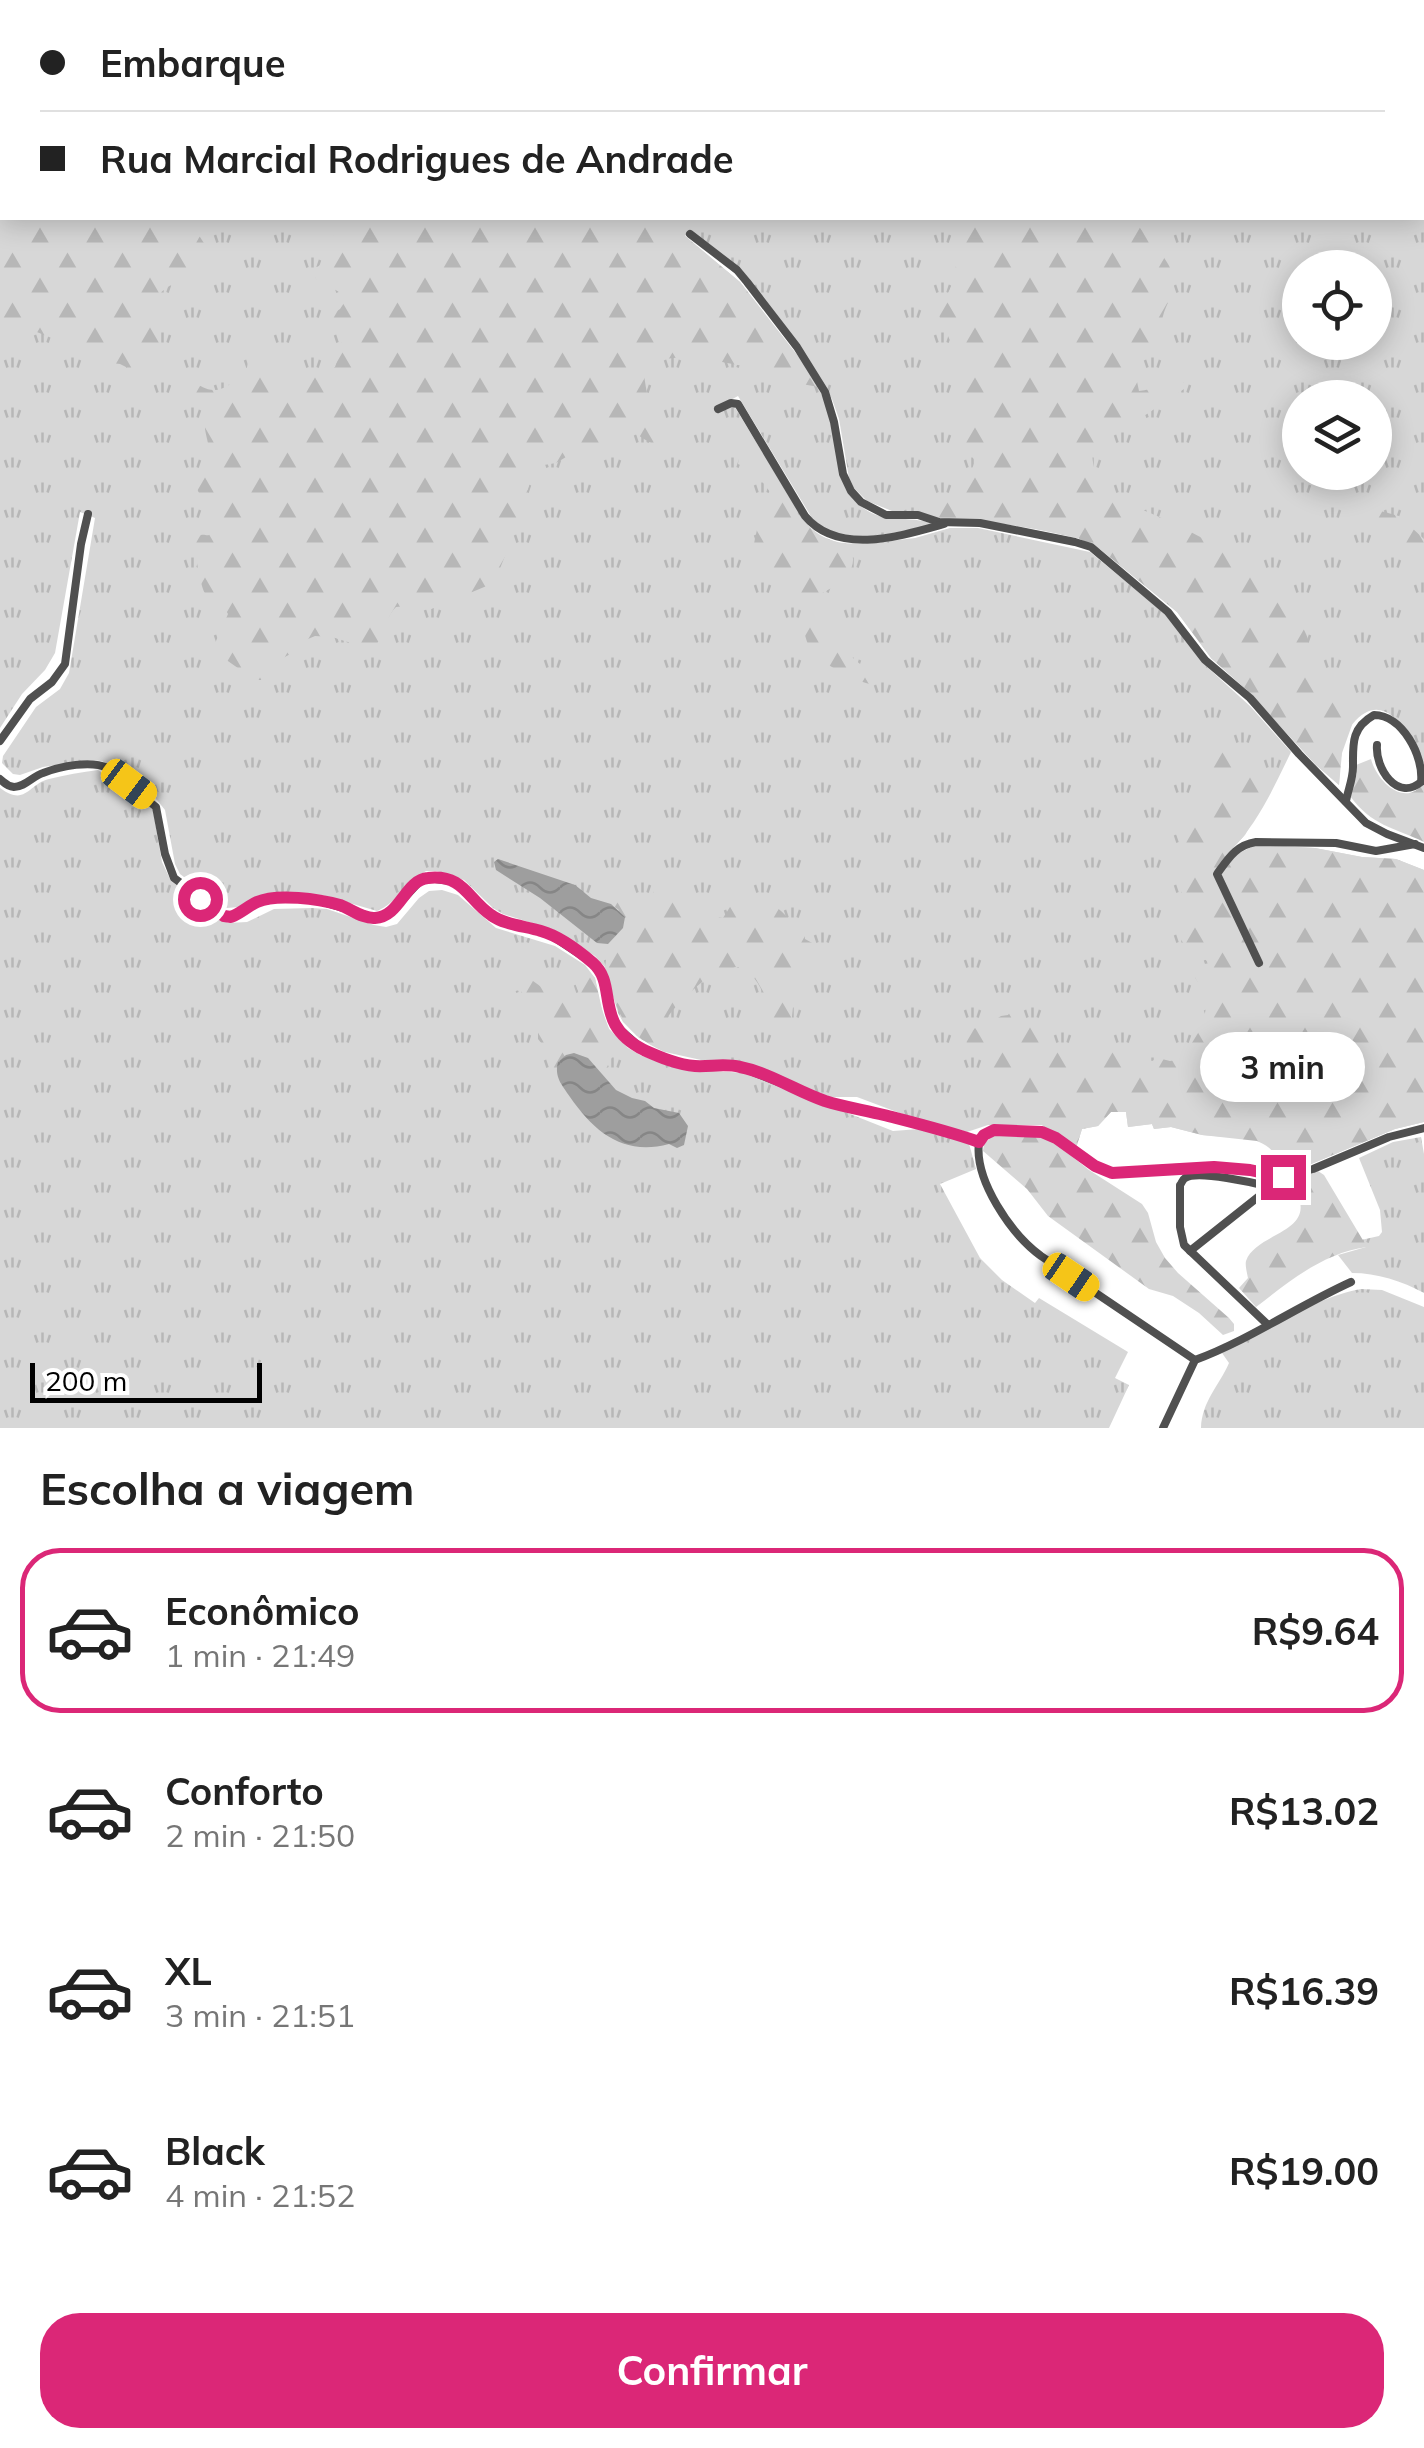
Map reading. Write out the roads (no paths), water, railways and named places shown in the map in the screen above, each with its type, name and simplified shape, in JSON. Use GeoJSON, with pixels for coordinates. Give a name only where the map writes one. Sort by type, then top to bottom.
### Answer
{"type":"FeatureCollection","features":[{"type":"Feature","properties":{"kind":"street"},"geometry":{"type":"LineString","coordinates":[[690,234],[747,282],[813,371],[830,407],[843,474],[856,497],[869,508],[886,515],[918,515],[947,523],[980,524],[1091,547],[1168,612],[1205,660],[1250,698],[1372,828],[1419,846]]}},
{"type":"Feature","properties":{"kind":"street"},"geometry":{"type":"LineString","coordinates":[[718,409],[733,402],[738,404],[805,516],[825,534],[878,539],[947,523]]}},
{"type":"Feature","properties":{"kind":"street"},"geometry":{"type":"LineString","coordinates":[[0,741],[30,698],[52,682],[64,664],[88,514]]}},
{"type":"Feature","properties":{"kind":"street"},"geometry":{"type":"LineString","coordinates":[[1346,801],[1353,771],[1354,736],[1364,721],[1374,716],[1390,718],[1408,738],[1422,770],[1421,782],[1406,790],[1394,784],[1381,770],[1376,745]]}},
{"type":"Feature","properties":{"kind":"street"},"geometry":{"type":"LineString","coordinates":[[0,779],[11,787],[19,787],[52,770],[91,764],[108,768],[156,807],[174,878],[231,917],[258,902],[280,898],[336,904],[376,918],[396,907],[420,881],[428,878],[457,883],[488,914],[546,932],[594,964],[603,978],[614,1024],[638,1046],[682,1064],[740,1066],[828,1102],[979,1142]]}},
{"type":"Feature","properties":{"kind":"street"},"geometry":{"type":"LineString","coordinates":[[1258,963],[1216,874],[1235,850],[1256,842],[1336,843],[1376,851],[1419,846]]}},
{"type":"Feature","properties":{"kind":"street"},"geometry":{"type":"LineString","coordinates":[[1190,1251],[1283,1177],[1424,1128]]}},
{"type":"Feature","properties":{"kind":"street"},"geometry":{"type":"LineString","coordinates":[[1195,1360],[1040,1256],[1018,1236],[982,1171],[979,1142],[994,1130],[1042,1132],[1112,1173],[1214,1167],[1283,1177]]}},
{"type":"Feature","properties":{"kind":"street"},"geometry":{"type":"LineString","coordinates":[[1268,1324],[1181,1239],[1180,1185],[1184,1179],[1227,1177],[1271,1186]]}},
{"type":"Feature","properties":{"kind":"street"},"geometry":{"type":"LineString","coordinates":[[1163,1428],[1195,1360],[1231,1346],[1351,1282]]}},
{"type":"Feature","properties":{"kind":"water"},"geometry":{"type":"Polygon","coordinates":[[[498,859],[575,885],[591,898],[611,904],[625,917],[623,928],[608,944],[597,943],[540,898],[496,870],[494,862],[498,859]]]}},
{"type":"Feature","properties":{"kind":"water"},"geometry":{"type":"Polygon","coordinates":[[[574,1053],[588,1058],[616,1090],[654,1108],[679,1113],[688,1126],[684,1145],[638,1147],[600,1131],[558,1077],[558,1062],[574,1053]]]}}]}
